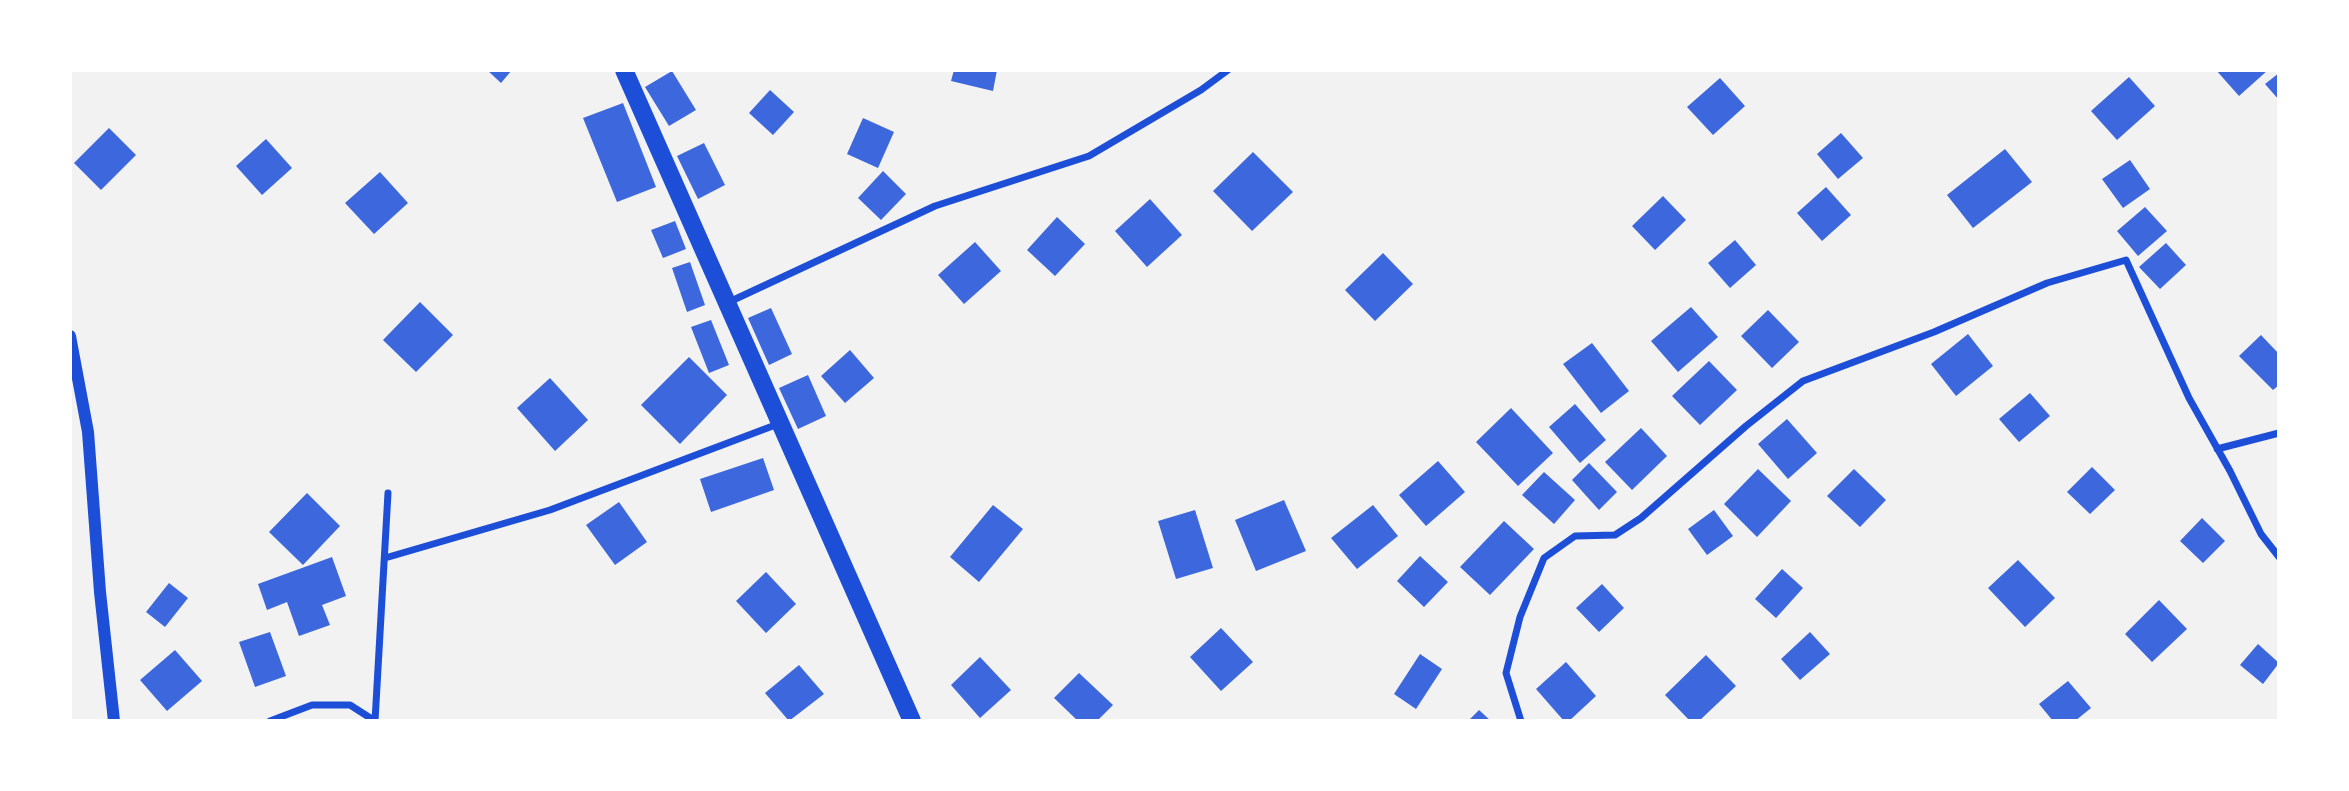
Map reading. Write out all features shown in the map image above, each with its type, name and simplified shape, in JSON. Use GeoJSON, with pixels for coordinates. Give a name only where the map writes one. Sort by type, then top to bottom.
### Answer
{"type":"FeatureCollection","features":[{"type":"Feature","properties":{"kind":"main road"},"geometry":{"type":"LineString","coordinates":[[624,70],[912,721]]}},
{"type":"Feature","properties":{"kind":"street"},"geometry":{"type":"LineString","coordinates":[[727,303],[935,206],[1089,156],[1201,90],[1228,70]]}},
{"type":"Feature","properties":{"kind":"street"},"geometry":{"type":"LineString","coordinates":[[1521,721],[1506,673],[1520,617],[1544,558],[1575,536],[1615,535],[1641,517],[1746,426],[1803,381],[1934,332],[2047,283],[2126,260],[2189,398],[2262,534],[2279,557]]}},
{"type":"Feature","properties":{"kind":"street"},"geometry":{"type":"LineString","coordinates":[[70,337],[88,432],[100,592],[114,721]]}},
{"type":"Feature","properties":{"kind":"street"},"geometry":{"type":"LineString","coordinates":[[385,558],[550,510],[780,424]]}},
{"type":"Feature","properties":{"kind":"street"},"geometry":{"type":"LineString","coordinates":[[2217,449],[2279,433]]}},
{"type":"Feature","properties":{"kind":"street"},"geometry":{"type":"LineString","coordinates":[[270,721],[312,705],[350,705],[375,721],[388,493]]}},
{"type":"Feature","properties":{"kind":"building"},"geometry":{"type":"Polygon","coordinates":[[[487,70],[512,70],[501,83],[487,70]]]}},
{"type":"Feature","properties":{"kind":"building"},"geometry":{"type":"Polygon","coordinates":[[[954,70],[997,70],[993,91],[951,81],[954,70]]]}},
{"type":"Feature","properties":{"kind":"building"},"geometry":{"type":"Polygon","coordinates":[[[2216,70],[2268,70],[2239,96],[2216,70]]]}},
{"type":"Feature","properties":{"kind":"building"},"geometry":{"type":"Polygon","coordinates":[[[672,71],[696,110],[669,126],[645,87],[672,71]]]}},
{"type":"Feature","properties":{"kind":"building"},"geometry":{"type":"Polygon","coordinates":[[[2279,73],[2279,100],[2265,84],[2279,73]]]}},
{"type":"Feature","properties":{"kind":"building"},"geometry":{"type":"Polygon","coordinates":[[[2129,77],[2155,106],[2117,140],[2091,111],[2129,77]]]}},
{"type":"Feature","properties":{"kind":"building"},"geometry":{"type":"Polygon","coordinates":[[[1720,78],[1745,106],[1713,135],[1687,107],[1720,78]]]}},
{"type":"Feature","properties":{"kind":"building"},"geometry":{"type":"Polygon","coordinates":[[[770,90],[794,112],[773,135],[749,113],[770,90]]]}},
{"type":"Feature","properties":{"kind":"building"},"geometry":{"type":"Polygon","coordinates":[[[623,103],[656,187],[617,202],[583,118],[623,103]]]}},
{"type":"Feature","properties":{"kind":"building"},"geometry":{"type":"Polygon","coordinates":[[[863,118],[894,132],[878,168],[847,154],[863,118]]]}},
{"type":"Feature","properties":{"kind":"building"},"geometry":{"type":"Polygon","coordinates":[[[109,128],[136,155],[101,190],[74,163],[109,128]]]}},
{"type":"Feature","properties":{"kind":"building"},"geometry":{"type":"Polygon","coordinates":[[[1841,133],[1863,158],[1838,179],[1817,154],[1841,133]]]}},
{"type":"Feature","properties":{"kind":"building"},"geometry":{"type":"Polygon","coordinates":[[[266,139],[292,168],[262,195],[236,166],[266,139]]]}},
{"type":"Feature","properties":{"kind":"building"},"geometry":{"type":"Polygon","coordinates":[[[704,143],[725,185],[698,199],[677,156],[704,143]]]}},
{"type":"Feature","properties":{"kind":"building"},"geometry":{"type":"Polygon","coordinates":[[[2005,149],[2032,182],[1973,228],[1947,195],[2005,149]]]}},
{"type":"Feature","properties":{"kind":"building"},"geometry":{"type":"Polygon","coordinates":[[[1253,152],[1293,192],[1252,231],[1213,191],[1253,152]]]}},
{"type":"Feature","properties":{"kind":"building"},"geometry":{"type":"Polygon","coordinates":[[[2130,160],[2150,189],[2123,208],[2102,179],[2130,160]]]}},
{"type":"Feature","properties":{"kind":"building"},"geometry":{"type":"Polygon","coordinates":[[[883,171],[906,194],[881,220],[858,198],[883,171]]]}},
{"type":"Feature","properties":{"kind":"building"},"geometry":{"type":"Polygon","coordinates":[[[380,172],[408,203],[374,234],[345,203],[380,172]]]}},
{"type":"Feature","properties":{"kind":"building"},"geometry":{"type":"Polygon","coordinates":[[[1826,187],[1851,215],[1822,241],[1797,213],[1826,187]]]}},
{"type":"Feature","properties":{"kind":"building"},"geometry":{"type":"Polygon","coordinates":[[[1663,196],[1686,220],[1655,250],[1632,226],[1663,196]]]}},
{"type":"Feature","properties":{"kind":"building"},"geometry":{"type":"Polygon","coordinates":[[[1150,199],[1182,235],[1147,267],[1115,231],[1150,199]]]}},
{"type":"Feature","properties":{"kind":"building"},"geometry":{"type":"Polygon","coordinates":[[[2145,207],[2167,231],[2138,256],[2117,231],[2145,207]]]}},
{"type":"Feature","properties":{"kind":"building"},"geometry":{"type":"Polygon","coordinates":[[[1057,217],[1085,244],[1055,276],[1027,250],[1057,217]]]}},
{"type":"Feature","properties":{"kind":"building"},"geometry":{"type":"Polygon","coordinates":[[[675,221],[686,249],[663,258],[651,230],[675,221]]]}},
{"type":"Feature","properties":{"kind":"building"},"geometry":{"type":"Polygon","coordinates":[[[1735,240],[1756,265],[1730,288],[1708,263],[1735,240]]]}},
{"type":"Feature","properties":{"kind":"building"},"geometry":{"type":"Polygon","coordinates":[[[975,242],[1001,271],[964,304],[938,275],[975,242]]]}},
{"type":"Feature","properties":{"kind":"building"},"geometry":{"type":"Polygon","coordinates":[[[2166,243],[2186,265],[2160,289],[2139,267],[2166,243]]]}},
{"type":"Feature","properties":{"kind":"building"},"geometry":{"type":"Polygon","coordinates":[[[1383,253],[1413,284],[1375,321],[1345,290],[1383,253]]]}},
{"type":"Feature","properties":{"kind":"building"},"geometry":{"type":"Polygon","coordinates":[[[690,262],[705,305],[687,312],[672,268],[690,262]]]}},
{"type":"Feature","properties":{"kind":"building"},"geometry":{"type":"Polygon","coordinates":[[[420,302],[453,335],[416,372],[383,340],[420,302]]]}},
{"type":"Feature","properties":{"kind":"building"},"geometry":{"type":"Polygon","coordinates":[[[1691,307],[1718,337],[1678,372],[1651,341],[1691,307]]]}},
{"type":"Feature","properties":{"kind":"building"},"geometry":{"type":"Polygon","coordinates":[[[771,308],[792,354],[769,365],[748,318],[771,308]]]}},
{"type":"Feature","properties":{"kind":"building"},"geometry":{"type":"Polygon","coordinates":[[[1768,310],[1799,342],[1772,368],[1741,336],[1768,310]]]}},
{"type":"Feature","properties":{"kind":"building"},"geometry":{"type":"Polygon","coordinates":[[[711,320],[729,365],[709,373],[691,327],[711,320]]]}},
{"type":"Feature","properties":{"kind":"building"},"geometry":{"type":"Polygon","coordinates":[[[1968,334],[1993,366],[1956,396],[1931,364],[1968,334]]]}},
{"type":"Feature","properties":{"kind":"building"},"geometry":{"type":"Polygon","coordinates":[[[2261,335],[2279,354],[2279,385],[2273,390],[2239,356],[2261,335]]]}},
{"type":"Feature","properties":{"kind":"building"},"geometry":{"type":"Polygon","coordinates":[[[1592,343],[1629,391],[1601,413],[1563,364],[1592,343]]]}},
{"type":"Feature","properties":{"kind":"building"},"geometry":{"type":"Polygon","coordinates":[[[850,350],[874,378],[845,403],[821,376],[850,350]]]}},
{"type":"Feature","properties":{"kind":"building"},"geometry":{"type":"Polygon","coordinates":[[[689,357],[727,395],[680,444],[641,405],[689,357]]]}},
{"type":"Feature","properties":{"kind":"building"},"geometry":{"type":"Polygon","coordinates":[[[1709,361],[1737,390],[1700,425],[1672,396],[1709,361]]]}},
{"type":"Feature","properties":{"kind":"building"},"geometry":{"type":"Polygon","coordinates":[[[808,375],[826,416],[798,429],[779,388],[808,375]]]}},
{"type":"Feature","properties":{"kind":"building"},"geometry":{"type":"Polygon","coordinates":[[[550,378],[588,420],[555,451],[517,408],[550,378]]]}},
{"type":"Feature","properties":{"kind":"building"},"geometry":{"type":"Polygon","coordinates":[[[2030,393],[2050,416],[2019,442],[1999,419],[2030,393]]]}},
{"type":"Feature","properties":{"kind":"building"},"geometry":{"type":"Polygon","coordinates":[[[1575,404],[1606,440],[1580,463],[1549,427],[1575,404]]]}},
{"type":"Feature","properties":{"kind":"building"},"geometry":{"type":"Polygon","coordinates":[[[1511,408],[1553,453],[1518,486],[1476,442],[1511,408]]]}},
{"type":"Feature","properties":{"kind":"building"},"geometry":{"type":"Polygon","coordinates":[[[1787,419],[1817,453],[1788,479],[1758,444],[1787,419]]]}},
{"type":"Feature","properties":{"kind":"building"},"geometry":{"type":"Polygon","coordinates":[[[1641,428],[1667,456],[1632,490],[1605,462],[1641,428]]]}},
{"type":"Feature","properties":{"kind":"building"},"geometry":{"type":"Polygon","coordinates":[[[763,458],[774,490],[711,512],[700,479],[763,458]]]}},
{"type":"Feature","properties":{"kind":"building"},"geometry":{"type":"Polygon","coordinates":[[[1438,461],[1465,492],[1426,526],[1399,495],[1438,461]]]}},
{"type":"Feature","properties":{"kind":"building"},"geometry":{"type":"Polygon","coordinates":[[[1589,463],[1617,492],[1599,510],[1572,480],[1589,463]]]}},
{"type":"Feature","properties":{"kind":"building"},"geometry":{"type":"Polygon","coordinates":[[[2092,467],[2115,490],[2090,514],[2067,492],[2092,467]]]}},
{"type":"Feature","properties":{"kind":"building"},"geometry":{"type":"Polygon","coordinates":[[[1758,469],[1791,501],[1757,537],[1724,504],[1758,469]]]}},
{"type":"Feature","properties":{"kind":"building"},"geometry":{"type":"Polygon","coordinates":[[[1854,469],[1886,500],[1860,527],[1827,496],[1854,469]]]}},
{"type":"Feature","properties":{"kind":"building"},"geometry":{"type":"Polygon","coordinates":[[[1544,472],[1575,500],[1554,524],[1522,495],[1544,472]]]}},
{"type":"Feature","properties":{"kind":"building"},"geometry":{"type":"Polygon","coordinates":[[[307,493],[340,526],[303,565],[269,532],[307,493]]]}},
{"type":"Feature","properties":{"kind":"building"},"geometry":{"type":"Polygon","coordinates":[[[1284,500],[1306,551],[1256,571],[1235,520],[1284,500]]]}},
{"type":"Feature","properties":{"kind":"building"},"geometry":{"type":"Polygon","coordinates":[[[619,502],[647,542],[615,565],[586,525],[619,502]]]}},
{"type":"Feature","properties":{"kind":"building"},"geometry":{"type":"Polygon","coordinates":[[[993,505],[1023,529],[979,582],[950,557],[993,505]]]}},
{"type":"Feature","properties":{"kind":"building"},"geometry":{"type":"Polygon","coordinates":[[[1373,505],[1398,536],[1357,569],[1331,538],[1373,505]]]}},
{"type":"Feature","properties":{"kind":"building"},"geometry":{"type":"Polygon","coordinates":[[[1195,510],[1213,568],[1176,579],[1158,521],[1195,510]]]}},
{"type":"Feature","properties":{"kind":"building"},"geometry":{"type":"Polygon","coordinates":[[[1714,510],[1733,536],[1707,555],[1688,529],[1714,510]]]}},
{"type":"Feature","properties":{"kind":"building"},"geometry":{"type":"Polygon","coordinates":[[[2202,518],[2225,541],[2203,563],[2180,541],[2202,518]]]}},
{"type":"Feature","properties":{"kind":"building"},"geometry":{"type":"Polygon","coordinates":[[[1504,521],[1534,549],[1490,595],[1460,567],[1504,521]]]}},
{"type":"Feature","properties":{"kind":"building"},"geometry":{"type":"Polygon","coordinates":[[[1420,556],[1448,582],[1424,607],[1397,581],[1420,556]]]}},
{"type":"Feature","properties":{"kind":"building"},"geometry":{"type":"Polygon","coordinates":[[[332,557],[346,596],[322,605],[330,625],[299,636],[287,602],[267,610],[258,584],[332,557]]]}},
{"type":"Feature","properties":{"kind":"building"},"geometry":{"type":"Polygon","coordinates":[[[2018,560],[2055,598],[2025,627],[1988,588],[2018,560]]]}},
{"type":"Feature","properties":{"kind":"building"},"geometry":{"type":"Polygon","coordinates":[[[1782,569],[1803,588],[1776,618],[1755,599],[1782,569]]]}},
{"type":"Feature","properties":{"kind":"building"},"geometry":{"type":"Polygon","coordinates":[[[766,572],[796,604],[766,633],[736,601],[766,572]]]}},
{"type":"Feature","properties":{"kind":"building"},"geometry":{"type":"Polygon","coordinates":[[[169,583],[188,598],[165,627],[146,612],[169,583]]]}},
{"type":"Feature","properties":{"kind":"building"},"geometry":{"type":"Polygon","coordinates":[[[1602,584],[1624,608],[1599,632],[1576,608],[1602,584]]]}},
{"type":"Feature","properties":{"kind":"building"},"geometry":{"type":"Polygon","coordinates":[[[2159,600],[2187,629],[2152,662],[2125,634],[2159,600]]]}},
{"type":"Feature","properties":{"kind":"building"},"geometry":{"type":"Polygon","coordinates":[[[1221,628],[1253,662],[1221,691],[1190,657],[1221,628]]]}},
{"type":"Feature","properties":{"kind":"building"},"geometry":{"type":"Polygon","coordinates":[[[270,632],[286,676],[255,687],[239,642],[270,632]]]}},
{"type":"Feature","properties":{"kind":"building"},"geometry":{"type":"Polygon","coordinates":[[[1810,632],[1830,654],[1800,680],[1781,659],[1810,632]]]}},
{"type":"Feature","properties":{"kind":"building"},"geometry":{"type":"Polygon","coordinates":[[[2258,644],[2279,663],[2263,684],[2240,665],[2258,644]]]}},
{"type":"Feature","properties":{"kind":"building"},"geometry":{"type":"Polygon","coordinates":[[[175,650],[202,681],[167,711],[140,680],[175,650]]]}},
{"type":"Feature","properties":{"kind":"building"},"geometry":{"type":"Polygon","coordinates":[[[1420,654],[1442,669],[1416,709],[1394,694],[1420,654]]]}},
{"type":"Feature","properties":{"kind":"building"},"geometry":{"type":"Polygon","coordinates":[[[1706,655],[1736,686],[1699,721],[1690,721],[1665,695],[1706,655]]]}},
{"type":"Feature","properties":{"kind":"building"},"geometry":{"type":"Polygon","coordinates":[[[980,657],[1011,690],[980,718],[951,685],[980,657]]]}},
{"type":"Feature","properties":{"kind":"building"},"geometry":{"type":"Polygon","coordinates":[[[1566,662],[1596,696],[1569,721],[1564,721],[1536,689],[1566,662]]]}},
{"type":"Feature","properties":{"kind":"building"},"geometry":{"type":"Polygon","coordinates":[[[799,665],[824,694],[789,721],[765,693],[799,665]]]}},
{"type":"Feature","properties":{"kind":"building"},"geometry":{"type":"Polygon","coordinates":[[[1079,673],[1113,705],[1097,721],[1078,721],[1054,698],[1079,673]]]}},
{"type":"Feature","properties":{"kind":"building"},"geometry":{"type":"Polygon","coordinates":[[[2068,681],[2091,708],[2075,721],[2053,721],[2039,704],[2068,681]]]}},
{"type":"Feature","properties":{"kind":"building"},"geometry":{"type":"Polygon","coordinates":[[[1479,710],[1491,721],[1468,721],[1479,710]]]}}]}
